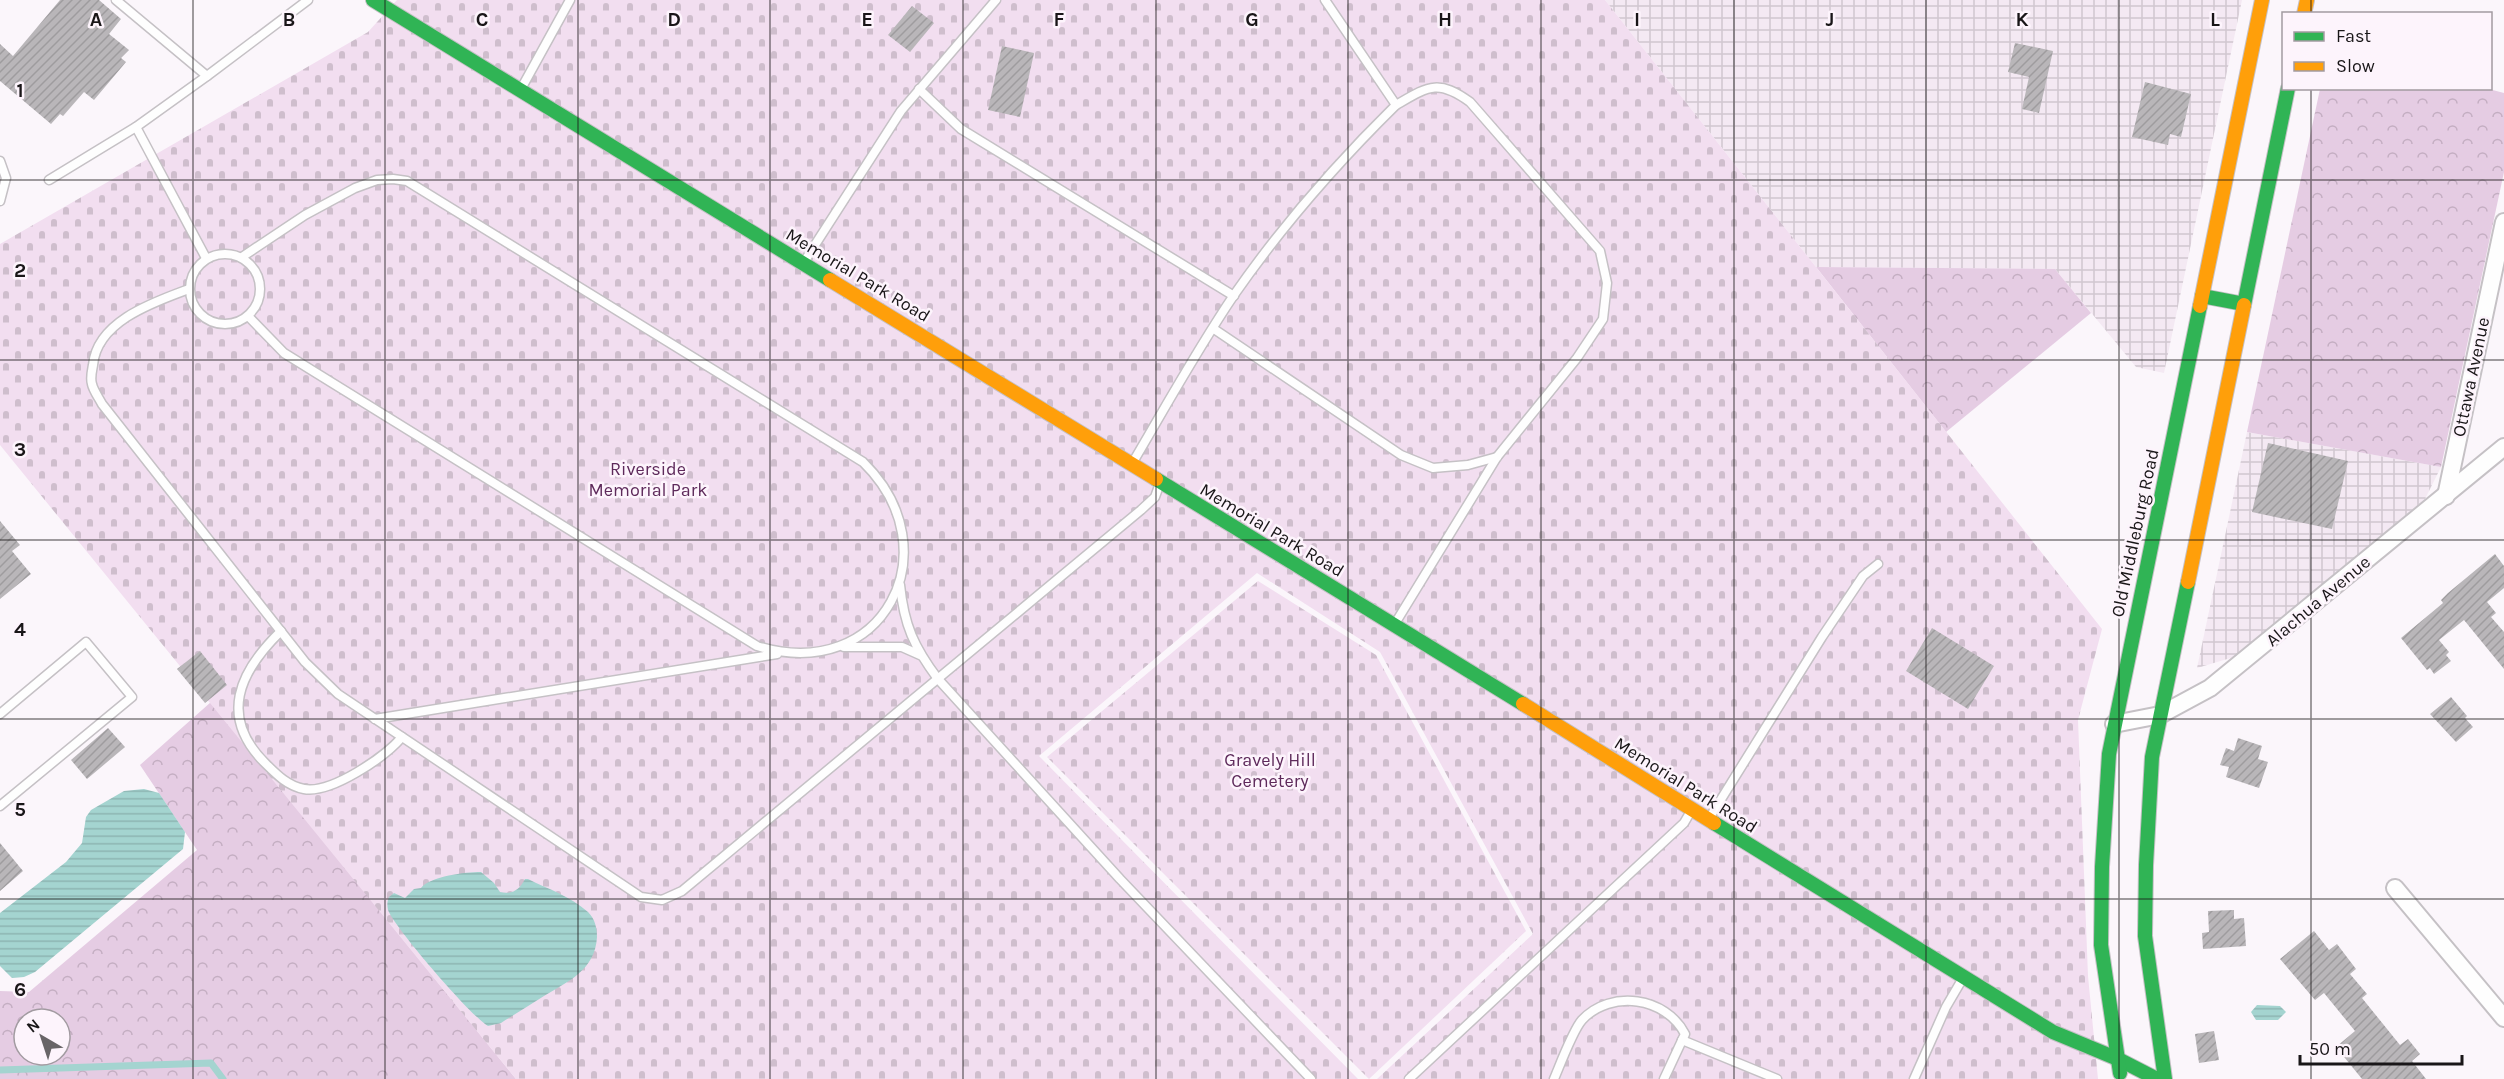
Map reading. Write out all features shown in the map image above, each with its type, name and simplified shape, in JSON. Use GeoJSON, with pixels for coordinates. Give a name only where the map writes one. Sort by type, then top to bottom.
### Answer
{"type":"FeatureCollection","features":[{"type":"Feature","properties":{"kind":"main road","name":"Memorial Park Road"},"geometry":{"type":"LineString","coordinates":[[373,0],[1394,625],[2053,1032],[2118,1059],[2157,1079]]}},
{"type":"Feature","properties":{"kind":"main road","name":"Old Middleburg Road"},"geometry":{"type":"LineString","coordinates":[[2120,1079],[2101,945],[2104,822],[2109,754],[2262,0]]}},
{"type":"Feature","properties":{"kind":"main road"},"geometry":{"type":"LineString","coordinates":[[2166,1079],[2145,936],[2146,864],[2152,757],[2288,90]]}},
{"type":"Feature","properties":{"kind":"main road"},"geometry":{"type":"LineString","coordinates":[[2202,296],[2244,304]]}},
{"type":"Feature","properties":{"kind":"street","name":"Ottawa Avenue"},"geometry":{"type":"LineString","coordinates":[[2446,495],[2504,222]]}},
{"type":"Feature","properties":{"kind":"street","name":"Alachua Avenue"},"geometry":{"type":"LineString","coordinates":[[2114,724],[2160,715],[2210,688],[2246,661],[2504,447]]}},
{"type":"Feature","properties":{"kind":"street"},"geometry":{"type":"LineString","coordinates":[[2395,888],[2504,1018]]}},
{"type":"Feature","properties":{"kind":"lane"},"geometry":{"type":"LineString","coordinates":[[116,0],[207,76]]}},
{"type":"Feature","properties":{"kind":"lane"},"geometry":{"type":"LineString","coordinates":[[49,180],[136,127],[308,0]]}},
{"type":"Feature","properties":{"kind":"lane"},"geometry":{"type":"LineString","coordinates":[[520,90],[570,0]]}},
{"type":"Feature","properties":{"kind":"lane"},"geometry":{"type":"LineString","coordinates":[[803,263],[901,111],[996,0]]}},
{"type":"Feature","properties":{"kind":"lane"},"geometry":{"type":"LineString","coordinates":[[1325,0],[1396,105]]}},
{"type":"Feature","properties":{"kind":"lane"},"geometry":{"type":"LineString","coordinates":[[1131,464],[1234,296],[1295,214],[1348,152],[1396,105],[1432,87],[1452,89],[1470,102],[1600,251],[1607,284],[1603,320],[1577,358],[1497,457],[1394,625]]}},
{"type":"Feature","properties":{"kind":"lane"},"geometry":{"type":"LineString","coordinates":[[919,89],[960,129],[1234,296]]}},
{"type":"Feature","properties":{"kind":"lane"},"geometry":{"type":"LineString","coordinates":[[136,127],[206,258]]}},
{"type":"Feature","properties":{"kind":"lane"},"geometry":{"type":"LineString","coordinates":[[0,161],[6,178],[0,201]]}},
{"type":"Feature","properties":{"kind":"lane"},"geometry":{"type":"LineString","coordinates":[[242,257],[305,215],[355,188],[377,180],[407,181],[863,462],[878,476],[898,513],[903,539],[902,569],[897,591],[882,615],[865,633],[843,646]]}},
{"type":"Feature","properties":{"kind":"lane"},"geometry":{"type":"LineString","coordinates":[[230,253],[242,257],[251,264],[258,274],[260,296],[256,307],[248,316],[227,325],[205,319],[197,311],[191,301],[189,289],[191,277],[197,266],[206,258],[230,253]]}},
{"type":"Feature","properties":{"kind":"lane"},"geometry":{"type":"LineString","coordinates":[[189,289],[153,303],[112,329],[98,345],[93,360],[91,382],[102,404],[321,680],[621,886],[641,897],[662,900],[682,891],[1141,510],[1155,497],[1161,482]]}},
{"type":"Feature","properties":{"kind":"lane"},"geometry":{"type":"LineString","coordinates":[[248,316],[284,353],[757,646],[780,654]]}},
{"type":"Feature","properties":{"kind":"lane"},"geometry":{"type":"LineString","coordinates":[[1214,329],[1401,455],[1433,468],[1468,465],[1497,457]]}},
{"type":"Feature","properties":{"kind":"lane"},"geometry":{"type":"LineString","coordinates":[[1708,820],[1863,576],[1878,564]]}},
{"type":"Feature","properties":{"kind":"lane"},"geometry":{"type":"LineString","coordinates":[[900,578],[908,630],[920,655],[938,679],[1120,879],[1311,1079]]}},
{"type":"Feature","properties":{"kind":"lane"},"geometry":{"type":"LineString","coordinates":[[280,631],[259,653],[243,681],[238,711],[241,728],[259,758],[283,780],[305,789],[331,785],[389,752],[402,737]]}},
{"type":"Feature","properties":{"kind":"lane"},"geometry":{"type":"LineString","coordinates":[[0,714],[86,642],[132,697],[0,806]]}},
{"type":"Feature","properties":{"kind":"lane"},"geometry":{"type":"LineString","coordinates":[[375,719],[780,654],[802,654],[843,646],[902,647],[920,655]]}},
{"type":"Feature","properties":{"kind":"lane"},"geometry":{"type":"LineString","coordinates":[[1409,1079],[1684,823],[1692,810]]}},
{"type":"Feature","properties":{"kind":"lane"},"geometry":{"type":"LineString","coordinates":[[1914,1079],[1946,1007],[1963,977]]}},
{"type":"Feature","properties":{"kind":"lane"},"geometry":{"type":"LineString","coordinates":[[1554,1079],[1581,1021],[1600,1007],[1617,1000],[1638,1001],[1667,1012],[1678,1021],[1685,1034],[1664,1079]]}},
{"type":"Feature","properties":{"kind":"lane"},"geometry":{"type":"LineString","coordinates":[[1682,1040],[1777,1079]]}},
{"type":"Feature","properties":{"kind":"shaded area"},"geometry":{"type":"Polygon","coordinates":[[[1605,0],[2242,0],[2164,373],[2136,367],[2055,269],[1816,267],[1605,0]]]}},
{"type":"Feature","properties":{"kind":"shaded area"},"geometry":{"type":"Polygon","coordinates":[[[2247,432],[2441,467],[2425,499],[2234,657],[2197,668],[2247,432]]]}},
{"type":"Feature","properties":{"kind":"shaded area"},"geometry":{"type":"Polygon","coordinates":[[[144,789],[159,793],[185,832],[183,849],[35,972],[24,977],[12,978],[0,966],[0,913],[66,862],[82,843],[86,817],[91,810],[124,791],[144,789]]]}},
{"type":"Feature","properties":{"kind":"shaded area"},"geometry":{"type":"Polygon","coordinates":[[[481,872],[494,883],[500,892],[509,893],[516,890],[525,879],[528,879],[566,897],[590,915],[597,934],[591,958],[579,973],[501,1023],[488,1026],[466,1006],[418,952],[393,919],[387,905],[389,897],[394,893],[405,898],[414,889],[421,888],[432,880],[481,872]]]}},
{"type":"Feature","properties":{"kind":"shaded area"},"geometry":{"type":"Polygon","coordinates":[[[2257,1005],[2280,1006],[2286,1012],[2278,1020],[2256,1020],[2251,1012],[2257,1005]]]}},
{"type":"Feature","properties":{"kind":"green space","name":"Riverside Memorial Park"},"geometry":{"type":"Polygon","coordinates":[[[397,0],[1605,0],[2102,629],[2078,720],[2088,976],[2098,1079],[1377,1079],[1533,934],[1380,652],[1257,573],[1039,756],[1358,1079],[516,1079],[0,445],[0,244],[368,32],[397,0]]]}},
{"type":"Feature","properties":{"kind":"green space"},"geometry":{"type":"Polygon","coordinates":[[[2320,90],[2492,90],[2504,93],[2504,172],[2441,467],[2247,432],[2320,90]]]}},
{"type":"Feature","properties":{"kind":"green space"},"geometry":{"type":"Polygon","coordinates":[[[1816,267],[2055,269],[2091,313],[1946,432],[1816,267]]]}},
{"type":"Feature","properties":{"kind":"green space","name":"Gravely Hill Cemetery"},"geometry":{"type":"Polygon","coordinates":[[[1258,581],[1376,655],[1526,931],[1369,1079],[1047,757],[1258,581]]]}},
{"type":"Feature","properties":{"kind":"green space"},"geometry":{"type":"Polygon","coordinates":[[[211,702],[516,1079],[0,1079],[0,991],[29,992],[197,850],[140,765],[211,702]]]}},
{"type":"Feature","properties":{"kind":"building"},"geometry":{"type":"Polygon","coordinates":[[[60,0],[99,0],[121,19],[109,34],[129,50],[121,58],[126,62],[94,100],[84,92],[63,116],[60,114],[51,124],[0,81],[0,44],[13,56],[60,0]]]}},
{"type":"Feature","properties":{"kind":"building"},"geometry":{"type":"Polygon","coordinates":[[[912,6],[934,23],[910,52],[888,35],[912,6]]]}},
{"type":"Feature","properties":{"kind":"building"},"geometry":{"type":"Polygon","coordinates":[[[2015,43],[2053,51],[2039,113],[2022,109],[2029,77],[2008,72],[2015,43]]]}},
{"type":"Feature","properties":{"kind":"building"},"geometry":{"type":"Polygon","coordinates":[[[1002,46],[1034,53],[1020,117],[988,110],[1002,46]]]}},
{"type":"Feature","properties":{"kind":"building"},"geometry":{"type":"Polygon","coordinates":[[[2145,82],[2191,94],[2181,137],[2170,134],[2168,145],[2132,137],[2145,82]]]}},
{"type":"Feature","properties":{"kind":"building"},"geometry":{"type":"Polygon","coordinates":[[[2268,443],[2348,461],[2332,529],[2252,512],[2268,443]]]}},
{"type":"Feature","properties":{"kind":"building"},"geometry":{"type":"Polygon","coordinates":[[[0,521],[20,545],[12,551],[31,574],[0,599],[0,521]]]}},
{"type":"Feature","properties":{"kind":"building"},"geometry":{"type":"Polygon","coordinates":[[[2495,554],[2504,566],[2504,588],[2487,602],[2496,613],[2491,617],[2504,632],[2504,669],[2464,620],[2439,640],[2449,652],[2446,655],[2451,661],[2434,674],[2430,668],[2427,670],[2401,638],[2443,603],[2441,600],[2448,593],[2495,554]]]}},
{"type":"Feature","properties":{"kind":"building"},"geometry":{"type":"Polygon","coordinates":[[[1932,628],[1994,666],[1968,709],[1906,671],[1932,628]]]}},
{"type":"Feature","properties":{"kind":"building"},"geometry":{"type":"Polygon","coordinates":[[[200,651],[227,685],[205,703],[177,669],[200,651]]]}},
{"type":"Feature","properties":{"kind":"building"},"geometry":{"type":"Polygon","coordinates":[[[2451,697],[2473,727],[2456,742],[2430,714],[2451,697]]]}},
{"type":"Feature","properties":{"kind":"building"},"geometry":{"type":"Polygon","coordinates":[[[108,728],[125,747],[87,779],[71,760],[108,728]]]}},
{"type":"Feature","properties":{"kind":"building"},"geometry":{"type":"Polygon","coordinates":[[[2238,738],[2262,746],[2258,759],[2268,762],[2259,788],[2226,777],[2229,767],[2220,765],[2226,748],[2234,751],[2238,738]]]}},
{"type":"Feature","properties":{"kind":"building"},"geometry":{"type":"Polygon","coordinates":[[[0,843],[23,871],[0,891],[0,843]]]}},
{"type":"Feature","properties":{"kind":"building"},"geometry":{"type":"Polygon","coordinates":[[[2234,910],[2234,919],[2244,918],[2246,946],[2203,949],[2202,933],[2209,932],[2208,911],[2234,910]]]}},
{"type":"Feature","properties":{"kind":"building"},"geometry":{"type":"Polygon","coordinates":[[[2314,931],[2329,950],[2337,944],[2356,969],[2350,974],[2367,994],[2362,998],[2400,1045],[2408,1039],[2420,1054],[2412,1061],[2426,1079],[2362,1079],[2336,1047],[2355,1031],[2324,993],[2315,1000],[2280,959],[2314,931]]]}},
{"type":"Feature","properties":{"kind":"building"},"geometry":{"type":"Polygon","coordinates":[[[2214,1031],[2219,1060],[2199,1063],[2195,1034],[2214,1031]]]}},
{"type":"Feature","properties":{"kind":"waterway"},"geometry":{"type":"LineString","coordinates":[[0,1070],[211,1063],[223,1079]]}},
{"type":"Feature","properties":{"kind":"traffic: fast"},"geometry":{"type":"LineString","coordinates":[[373,0],[830,280]]}},
{"type":"Feature","properties":{"kind":"traffic: fast"},"geometry":{"type":"LineString","coordinates":[[2244,305],[2288,90]]}},
{"type":"Feature","properties":{"kind":"traffic: fast"},"geometry":{"type":"LineString","coordinates":[[2202,296],[2244,304]]}},
{"type":"Feature","properties":{"kind":"traffic: fast"},"geometry":{"type":"LineString","coordinates":[[2120,1073],[2101,945],[2102,867],[2109,754],[2200,306]]}},
{"type":"Feature","properties":{"kind":"traffic: fast"},"geometry":{"type":"LineString","coordinates":[[1156,479],[1523,704]]}},
{"type":"Feature","properties":{"kind":"traffic: fast"},"geometry":{"type":"LineString","coordinates":[[2165,1079],[2145,936],[2146,865],[2152,757],[2188,582]]}},
{"type":"Feature","properties":{"kind":"traffic: fast"},"geometry":{"type":"LineString","coordinates":[[1714,823],[2053,1032],[2118,1059],[2157,1079]]}},
{"type":"Feature","properties":{"kind":"traffic: slow"},"geometry":{"type":"LineString","coordinates":[[2200,306],[2262,0]]}},
{"type":"Feature","properties":{"kind":"traffic: slow"},"geometry":{"type":"LineString","coordinates":[[2304,12],[2307,0]]}},
{"type":"Feature","properties":{"kind":"traffic: slow"},"geometry":{"type":"LineString","coordinates":[[830,280],[1156,479]]}},
{"type":"Feature","properties":{"kind":"traffic: slow"},"geometry":{"type":"LineString","coordinates":[[2188,582],[2244,305]]}},
{"type":"Feature","properties":{"kind":"traffic: slow"},"geometry":{"type":"LineString","coordinates":[[1523,704],[1714,823]]}}]}
